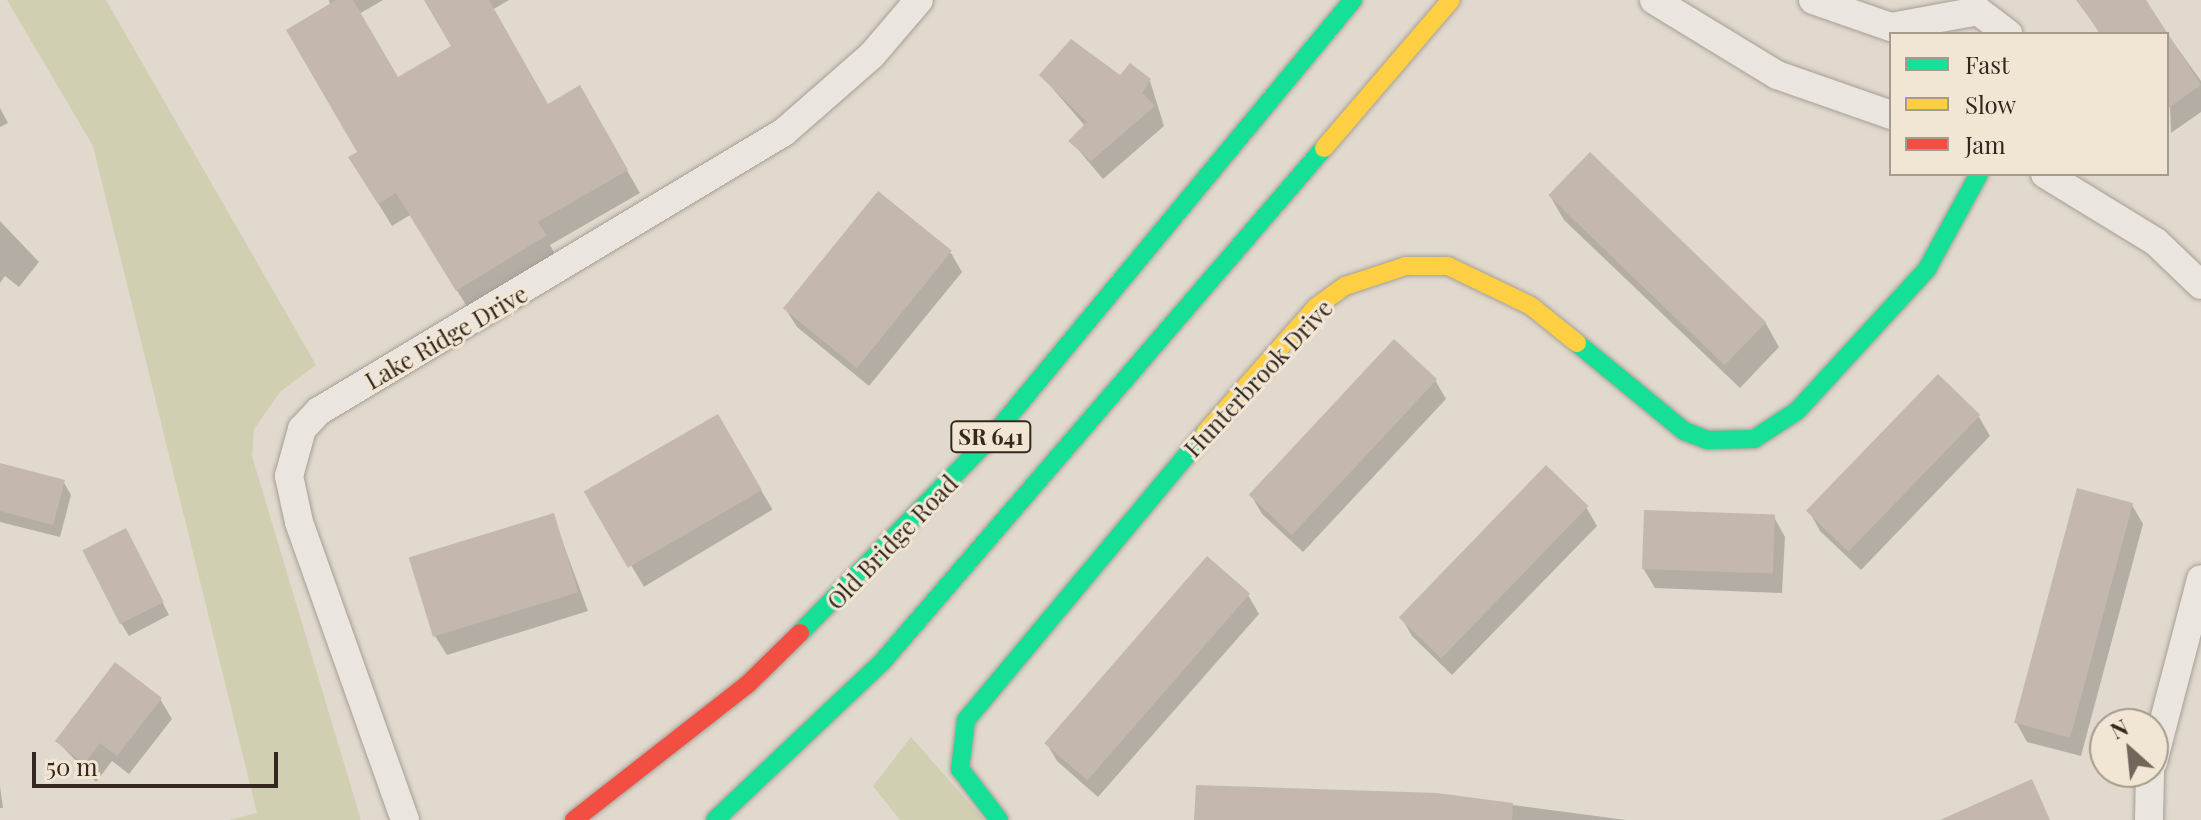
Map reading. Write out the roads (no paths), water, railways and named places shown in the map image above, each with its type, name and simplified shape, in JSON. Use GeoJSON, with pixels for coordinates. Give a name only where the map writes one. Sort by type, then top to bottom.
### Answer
{"type":"FeatureCollection","features":[{"type":"Feature","properties":{"kind":"main road","name":"Old Bridge Road"},"geometry":{"type":"LineString","coordinates":[[574,820],[748,684],[892,545],[995,433],[1353,0]]}},
{"type":"Feature","properties":{"kind":"main road","name":"SR 641"},"geometry":{"type":"LineString","coordinates":[[715,820],[829,717],[1451,0]]}},
{"type":"Feature","properties":{"kind":"main road","name":"Hunterbrook Drive"},"geometry":{"type":"LineString","coordinates":[[999,820],[960,769],[966,720],[1213,424],[1316,307],[1345,286],[1406,266],[1448,266],[1531,306],[1684,431],[1708,440],[1754,439],[1797,411],[1927,269],[1978,176]]}},
{"type":"Feature","properties":{"kind":"main road"},"geometry":{"type":"LineString","coordinates":[[779,790],[829,717]]}},
{"type":"Feature","properties":{"kind":"street","name":"Lake Ridge Drive"},"geometry":{"type":"LineString","coordinates":[[405,820],[299,522],[289,476],[302,429],[319,411],[784,132],[872,55],[919,0]]}},
{"type":"Feature","properties":{"kind":"street"},"geometry":{"type":"LineString","coordinates":[[1654,0],[1777,75],[1889,114]]}},
{"type":"Feature","properties":{"kind":"street"},"geometry":{"type":"LineString","coordinates":[[1813,0],[1891,27],[1978,11],[2005,32]]}},
{"type":"Feature","properties":{"kind":"street"},"geometry":{"type":"LineString","coordinates":[[2048,176],[2156,242],[2201,285]]}},
{"type":"Feature","properties":{"kind":"street"},"geometry":{"type":"LineString","coordinates":[[2167,708],[2201,579]]}},
{"type":"Feature","properties":{"kind":"street"},"geometry":{"type":"LineString","coordinates":[[2149,820],[2150,788]]}}]}
